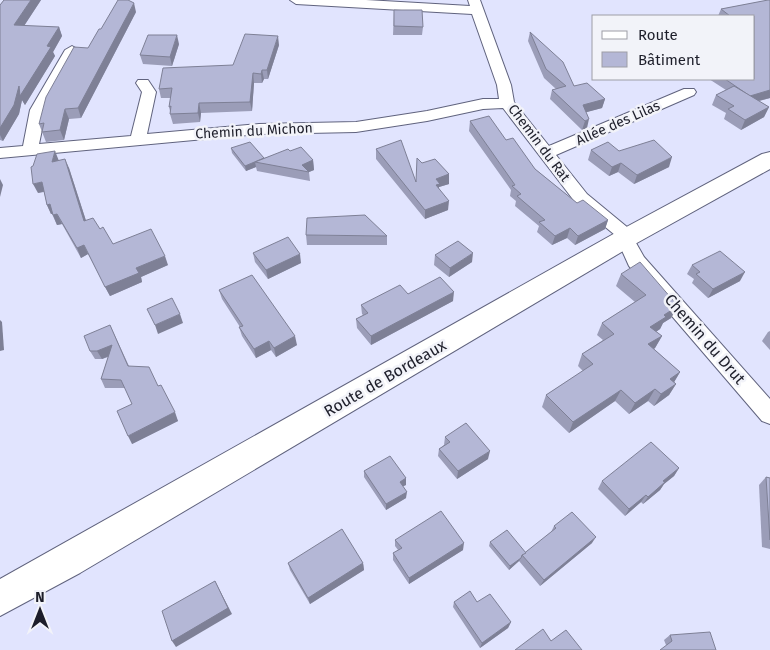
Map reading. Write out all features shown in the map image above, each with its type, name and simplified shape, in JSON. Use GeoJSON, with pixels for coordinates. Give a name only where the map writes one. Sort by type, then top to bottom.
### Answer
{"type":"FeatureCollection","features":[{"type":"Feature","properties":{"kind":"main road","name":"Route de Bordeaux"},"geometry":{"type":"LineString","coordinates":[[0,598],[626,238],[770,159]]}},
{"type":"Feature","properties":{"kind":"street"},"geometry":{"type":"LineString","coordinates":[[296,0],[476,5]]}},
{"type":"Feature","properties":{"kind":"street","name":"Chemin du Rat"},"geometry":{"type":"LineString","coordinates":[[476,5],[504,85],[507,103],[581,198],[626,238]]}},
{"type":"Feature","properties":{"kind":"street"},"geometry":{"type":"LineString","coordinates":[[30,150],[38,110],[72,50]]}},
{"type":"Feature","properties":{"kind":"street"},"geometry":{"type":"LineString","coordinates":[[138,139],[149,92],[143,83]]}},
{"type":"Feature","properties":{"kind":"street","name":"Allée des Lilas"},"geometry":{"type":"LineString","coordinates":[[545,153],[559,149],[689,92]]}},
{"type":"Feature","properties":{"kind":"street","name":"Chemin du Michon"},"geometry":{"type":"LineString","coordinates":[[0,153],[259,129],[356,127],[427,116],[483,104],[507,103]]}},
{"type":"Feature","properties":{"kind":"street","name":"Chemin du Drut"},"geometry":{"type":"LineString","coordinates":[[626,238],[636,261],[770,414]]}},
{"type":"Feature","properties":{"kind":"building"},"geometry":{"type":"Polygon","coordinates":[[[4,0],[31,0],[14,25],[59,27],[47,46],[51,47],[20,96],[19,86],[14,105],[0,128],[0,5],[4,0]]]}},
{"type":"Feature","properties":{"kind":"building"},"geometry":{"type":"Polygon","coordinates":[[[118,0],[128,0],[134,3],[78,108],[65,109],[60,130],[42,132],[44,123],[39,124],[46,97],[74,47],[88,48],[118,0]]]}},
{"type":"Feature","properties":{"kind":"building"},"geometry":{"type":"Polygon","coordinates":[[[770,0],[770,90],[750,96],[726,80],[755,80],[755,15],[729,15],[721,9],[770,0]]]}},
{"type":"Feature","properties":{"kind":"building"},"geometry":{"type":"Polygon","coordinates":[[[394,10],[422,10],[423,27],[394,26],[394,10]]]}},
{"type":"Feature","properties":{"kind":"building"},"geometry":{"type":"Polygon","coordinates":[[[530,32],[563,62],[574,86],[587,83],[605,99],[583,105],[589,119],[585,121],[552,90],[566,86],[546,69],[530,32]]]}},
{"type":"Feature","properties":{"kind":"building"},"geometry":{"type":"Polygon","coordinates":[[[245,34],[278,36],[267,70],[262,70],[261,74],[253,73],[250,102],[199,103],[198,113],[170,114],[171,106],[169,107],[172,88],[159,89],[163,68],[233,65],[245,34]]]}},
{"type":"Feature","properties":{"kind":"building"},"geometry":{"type":"Polygon","coordinates":[[[148,35],[177,35],[170,57],[140,55],[148,35]]]}},
{"type":"Feature","properties":{"kind":"building"},"geometry":{"type":"Polygon","coordinates":[[[734,86],[769,107],[745,120],[728,109],[734,106],[716,95],[734,86]]]}},
{"type":"Feature","properties":{"kind":"building"},"geometry":{"type":"Polygon","coordinates":[[[489,116],[506,140],[513,138],[535,169],[577,203],[583,200],[608,220],[578,236],[570,228],[555,236],[539,222],[545,220],[517,196],[521,194],[512,186],[515,185],[470,121],[489,116]]]}},
{"type":"Feature","properties":{"kind":"building"},"geometry":{"type":"Polygon","coordinates":[[[401,140],[416,182],[417,158],[422,163],[435,159],[449,174],[436,179],[440,184],[436,185],[449,201],[425,210],[376,149],[401,140]]]}},
{"type":"Feature","properties":{"kind":"building"},"geometry":{"type":"Polygon","coordinates":[[[654,140],[672,157],[637,175],[621,163],[612,167],[591,150],[608,142],[619,151],[654,140]]]}},
{"type":"Feature","properties":{"kind":"building"},"geometry":{"type":"Polygon","coordinates":[[[250,142],[264,158],[245,166],[231,148],[250,142]]]}},
{"type":"Feature","properties":{"kind":"building"},"geometry":{"type":"Polygon","coordinates":[[[301,147],[313,160],[302,165],[309,172],[255,162],[288,149],[290,151],[301,147]]]}},
{"type":"Feature","properties":{"kind":"building"},"geometry":{"type":"Polygon","coordinates":[[[55,151],[52,162],[65,159],[84,221],[93,218],[100,229],[103,227],[113,244],[151,229],[165,256],[136,268],[139,273],[105,287],[84,245],[77,248],[57,214],[53,215],[50,204],[47,205],[42,182],[33,184],[31,167],[37,154],[55,151]]]}},
{"type":"Feature","properties":{"kind":"building"},"geometry":{"type":"Polygon","coordinates":[[[365,215],[387,236],[306,235],[307,218],[365,215]]]}},
{"type":"Feature","properties":{"kind":"building"},"geometry":{"type":"Polygon","coordinates":[[[288,237],[300,254],[266,270],[253,253],[288,237]]]}},
{"type":"Feature","properties":{"kind":"building"},"geometry":{"type":"Polygon","coordinates":[[[458,241],[473,253],[450,268],[435,255],[458,241]]]}},
{"type":"Feature","properties":{"kind":"building"},"geometry":{"type":"Polygon","coordinates":[[[720,251],[745,272],[713,289],[696,274],[700,272],[692,265],[720,251]]]}},
{"type":"Feature","properties":{"kind":"building"},"geometry":{"type":"Polygon","coordinates":[[[640,262],[678,306],[664,315],[666,317],[650,327],[662,336],[648,344],[680,372],[670,379],[676,384],[661,394],[655,389],[635,403],[621,390],[573,422],[546,395],[593,364],[582,354],[614,334],[602,323],[646,295],[621,274],[640,262]]]}},
{"type":"Feature","properties":{"kind":"building"},"geometry":{"type":"Polygon","coordinates":[[[252,275],[295,336],[274,348],[269,341],[254,349],[239,327],[243,326],[219,290],[252,275]]]}},
{"type":"Feature","properties":{"kind":"building"},"geometry":{"type":"Polygon","coordinates":[[[440,277],[454,292],[371,336],[356,319],[368,313],[361,305],[400,285],[408,294],[440,277]]]}},
{"type":"Feature","properties":{"kind":"building"},"geometry":{"type":"Polygon","coordinates":[[[172,298],[180,314],[155,325],[147,309],[172,298]]]}},
{"type":"Feature","properties":{"kind":"building"},"geometry":{"type":"Polygon","coordinates":[[[110,325],[128,366],[149,367],[158,386],[161,385],[175,412],[128,436],[117,411],[132,404],[121,380],[101,379],[112,345],[97,351],[90,351],[84,336],[110,325]]]}},
{"type":"Feature","properties":{"kind":"building"},"geometry":{"type":"Polygon","coordinates":[[[466,423],[490,451],[458,471],[439,449],[450,442],[445,437],[466,423]]]}},
{"type":"Feature","properties":{"kind":"building"},"geometry":{"type":"Polygon","coordinates":[[[651,442],[679,468],[648,497],[646,495],[629,509],[602,481],[651,442]]]}},
{"type":"Feature","properties":{"kind":"building"},"geometry":{"type":"Polygon","coordinates":[[[390,456],[406,478],[400,482],[407,492],[386,504],[364,471],[390,456]]]}},
{"type":"Feature","properties":{"kind":"building"},"geometry":{"type":"Polygon","coordinates":[[[766,477],[770,478],[770,540],[766,477]]]}},
{"type":"Feature","properties":{"kind":"building"},"geometry":{"type":"Polygon","coordinates":[[[441,511],[464,543],[409,578],[393,553],[402,548],[395,540],[441,511]]]}},
{"type":"Feature","properties":{"kind":"building"},"geometry":{"type":"Polygon","coordinates":[[[572,512],[596,537],[544,580],[522,555],[556,528],[554,526],[572,512]]]}},
{"type":"Feature","properties":{"kind":"building"},"geometry":{"type":"Polygon","coordinates":[[[342,529],[363,563],[308,598],[288,563],[342,529]]]}},
{"type":"Feature","properties":{"kind":"building"},"geometry":{"type":"Polygon","coordinates":[[[507,530],[526,553],[510,566],[490,542],[507,530]]]}},
{"type":"Feature","properties":{"kind":"building"},"geometry":{"type":"Polygon","coordinates":[[[215,581],[228,608],[172,641],[162,611],[215,581]]]}},
{"type":"Feature","properties":{"kind":"building"},"geometry":{"type":"Polygon","coordinates":[[[470,591],[477,602],[490,594],[511,622],[482,643],[454,602],[470,591]]]}},
{"type":"Feature","properties":{"kind":"building"},"geometry":{"type":"Polygon","coordinates":[[[543,629],[551,641],[566,630],[582,650],[515,650],[543,629]]]}},
{"type":"Feature","properties":{"kind":"building"},"geometry":{"type":"Polygon","coordinates":[[[710,632],[716,650],[660,650],[672,641],[670,635],[710,632]]]}}]}
